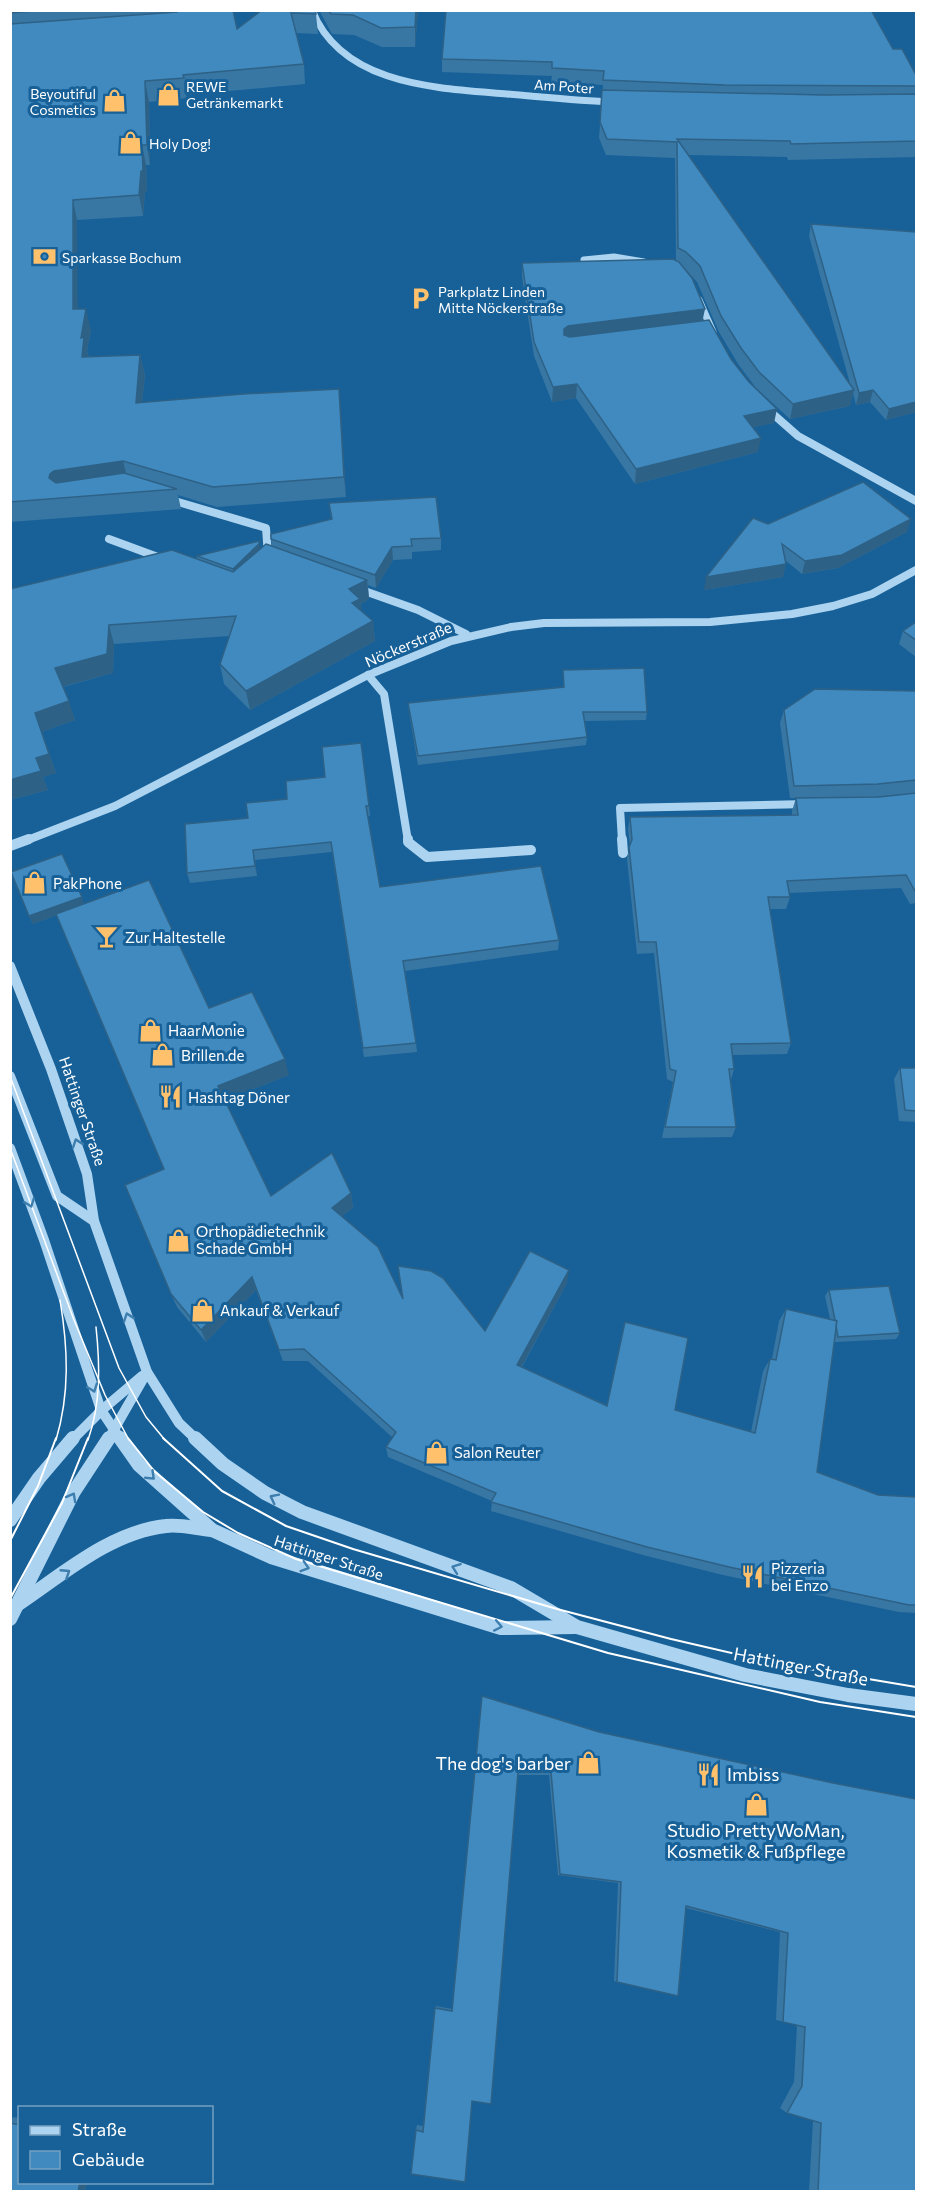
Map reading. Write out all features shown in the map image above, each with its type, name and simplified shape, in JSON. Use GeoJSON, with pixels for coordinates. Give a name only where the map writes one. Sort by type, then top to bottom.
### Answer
{"type":"FeatureCollection","features":[{"type":"Feature","properties":{"kind":"street","name":"Am Poter"},"geometry":{"type":"LineString","coordinates":[[312,10],[324,34],[338,50],[355,62],[396,77],[467,91],[622,102]]}},
{"type":"Feature","properties":{"kind":"street"},"geometry":{"type":"LineString","coordinates":[[584,260],[614,257],[654,264]]}},
{"type":"Feature","properties":{"kind":"street"},"geometry":{"type":"LineString","coordinates":[[693,288],[716,338]]}},
{"type":"Feature","properties":{"kind":"street"},"geometry":{"type":"LineString","coordinates":[[699,329],[710,328]]}},
{"type":"Feature","properties":{"kind":"street"},"geometry":{"type":"LineString","coordinates":[[761,402],[798,436],[916,501]]}},
{"type":"Feature","properties":{"kind":"street"},"geometry":{"type":"LineString","coordinates":[[164,497],[266,528],[267,556],[260,563]]}},
{"type":"Feature","properties":{"kind":"street"},"geometry":{"type":"LineString","coordinates":[[109,539],[172,562]]}},
{"type":"Feature","properties":{"kind":"street"},"geometry":{"type":"LineString","coordinates":[[267,556],[278,560]]}},
{"type":"Feature","properties":{"kind":"street","name":"Nöckerstraße"},"geometry":{"type":"LineString","coordinates":[[10,846],[126,801],[368,675],[430,646],[466,634],[510,625],[544,623],[760,619],[831,606],[873,593],[916,570]]}},
{"type":"Feature","properties":{"kind":"street"},"geometry":{"type":"LineString","coordinates":[[343,583],[418,610],[466,634]]}},
{"type":"Feature","properties":{"kind":"street"},"geometry":{"type":"LineString","coordinates":[[368,675],[384,694],[408,842],[427,857],[531,849]]}},
{"type":"Feature","properties":{"kind":"street"},"geometry":{"type":"LineString","coordinates":[[623,853],[620,808],[816,804]]}},
{"type":"Feature","properties":{"kind":"street","name":"Hattinger Straße"},"geometry":{"type":"LineString","coordinates":[[10,966],[51,1069],[87,1174],[94,1221],[147,1372],[179,1423],[204,1448],[265,1493],[302,1512],[511,1588],[577,1627],[745,1675],[848,1695],[916,1704]]}},
{"type":"Feature","properties":{"kind":"street"},"geometry":{"type":"LineString","coordinates":[[10,1076],[57,1196],[94,1221]]}},
{"type":"Feature","properties":{"kind":"street","name":"Hattinger Straße"},"geometry":{"type":"LineString","coordinates":[[10,1148],[44,1240],[101,1410],[139,1465],[212,1530],[271,1557],[501,1628],[577,1627]]}},
{"type":"Feature","properties":{"kind":"street"},"geometry":{"type":"LineString","coordinates":[[10,1520],[33,1485],[65,1445],[101,1410],[147,1372]]}},
{"type":"Feature","properties":{"kind":"street"},"geometry":{"type":"LineString","coordinates":[[10,1619],[73,1493],[114,1431],[147,1372]]}},
{"type":"Feature","properties":{"kind":"street"},"geometry":{"type":"LineString","coordinates":[[16,1605],[113,1541],[132,1533],[166,1526],[212,1530]]}},
{"type":"Feature","properties":{"kind":"building"},"geometry":{"type":"Polygon","coordinates":[[[10,10],[49,10],[10,13],[10,10]]]}},
{"type":"Feature","properties":{"kind":"building"},"geometry":{"type":"Polygon","coordinates":[[[179,10],[233,10],[237,29],[262,10],[315,10],[316,14],[291,13],[304,64],[183,75],[184,78],[145,81],[147,145],[142,145],[143,171],[141,171],[139,195],[73,200],[73,309],[86,309],[81,338],[84,337],[82,357],[140,355],[136,403],[339,389],[344,477],[213,487],[123,461],[54,471],[49,478],[56,483],[124,473],[177,489],[10,502],[10,24],[177,12],[179,10]]]}},
{"type":"Feature","properties":{"kind":"building"},"geometry":{"type":"Polygon","coordinates":[[[328,10],[416,10],[415,27],[381,28],[353,15],[331,14],[328,10]]]}},
{"type":"Feature","properties":{"kind":"building"},"geometry":{"type":"Polygon","coordinates":[[[446,10],[871,10],[893,49],[902,49],[916,75],[916,86],[725,85],[603,80],[604,71],[552,68],[552,62],[442,59],[446,10]]]}},
{"type":"Feature","properties":{"kind":"building"},"geometry":{"type":"Polygon","coordinates":[[[602,90],[823,95],[916,94],[916,141],[791,144],[790,141],[677,139],[854,390],[793,404],[759,372],[721,316],[700,266],[686,252],[678,248],[677,142],[607,139],[600,122],[602,90]]]}},
{"type":"Feature","properties":{"kind":"building"},"geometry":{"type":"Polygon","coordinates":[[[811,224],[916,232],[916,402],[889,409],[873,390],[859,393],[811,224]]]}},
{"type":"Feature","properties":{"kind":"building"},"geometry":{"type":"Polygon","coordinates":[[[673,259],[679,262],[692,278],[705,309],[568,326],[564,329],[564,335],[570,337],[709,320],[731,359],[749,382],[777,409],[744,416],[761,438],[636,469],[577,384],[553,387],[534,342],[522,263],[673,259]]]}},
{"type":"Feature","properties":{"kind":"building"},"geometry":{"type":"Polygon","coordinates":[[[863,482],[911,519],[842,555],[805,561],[782,544],[786,564],[706,577],[753,518],[768,524],[863,482]]]}},
{"type":"Feature","properties":{"kind":"building"},"geometry":{"type":"Polygon","coordinates":[[[436,497],[441,538],[411,539],[412,546],[392,547],[375,575],[271,539],[271,534],[332,519],[329,503],[436,497]]]}},
{"type":"Feature","properties":{"kind":"building"},"geometry":{"type":"Polygon","coordinates":[[[259,541],[259,544],[233,569],[197,556],[259,541]]]}},
{"type":"Feature","properties":{"kind":"building"},"geometry":{"type":"Polygon","coordinates":[[[266,544],[367,580],[349,589],[360,599],[352,603],[373,621],[246,691],[220,664],[236,616],[109,625],[107,654],[55,668],[69,701],[35,713],[49,754],[36,758],[41,771],[10,780],[10,589],[172,550],[233,572],[266,544]]]}},
{"type":"Feature","properties":{"kind":"building"},"geometry":{"type":"Polygon","coordinates":[[[916,622],[916,640],[903,631],[916,622]]]}},
{"type":"Feature","properties":{"kind":"building"},"geometry":{"type":"Polygon","coordinates":[[[644,668],[647,712],[583,712],[587,737],[418,756],[408,703],[564,687],[563,670],[644,668]]]}},
{"type":"Feature","properties":{"kind":"building"},"geometry":{"type":"Polygon","coordinates":[[[815,689],[916,691],[916,780],[878,784],[794,786],[784,710],[815,689]]]}},
{"type":"Feature","properties":{"kind":"building"},"geometry":{"type":"Polygon","coordinates":[[[361,743],[369,806],[366,806],[380,887],[541,866],[559,940],[403,961],[416,1043],[363,1048],[331,842],[253,850],[255,866],[187,873],[185,824],[248,818],[246,803],[287,799],[286,781],[325,777],[322,747],[361,743]]]}},
{"type":"Feature","properties":{"kind":"building"},"geometry":{"type":"Polygon","coordinates":[[[916,793],[916,891],[906,875],[787,881],[790,897],[768,897],[791,1043],[731,1044],[734,1069],[729,1069],[736,1127],[665,1127],[676,1071],[670,1069],[656,942],[639,942],[629,847],[632,840],[630,817],[798,815],[796,798],[879,797],[916,793]]]}},
{"type":"Feature","properties":{"kind":"building"},"geometry":{"type":"Polygon","coordinates":[[[62,854],[82,897],[29,916],[11,872],[62,854]]]}},
{"type":"Feature","properties":{"kind":"building"},"geometry":{"type":"Polygon","coordinates":[[[149,880],[209,1008],[252,992],[285,1059],[218,1086],[271,1196],[332,1153],[351,1193],[332,1208],[378,1247],[403,1299],[398,1266],[431,1271],[443,1278],[485,1331],[530,1251],[569,1270],[517,1365],[607,1406],[625,1322],[688,1338],[675,1410],[755,1433],[770,1359],[776,1360],[786,1309],[837,1321],[817,1472],[878,1495],[916,1497],[916,1605],[729,1567],[647,1547],[491,1502],[496,1493],[386,1447],[396,1432],[304,1349],[279,1350],[252,1277],[201,1330],[171,1294],[125,1185],[164,1169],[56,914],[149,880]]]}},
{"type":"Feature","properties":{"kind":"building"},"geometry":{"type":"Polygon","coordinates":[[[900,1068],[916,1068],[916,1111],[905,1110],[900,1068]]]}},
{"type":"Feature","properties":{"kind":"building"},"geometry":{"type":"Polygon","coordinates":[[[889,1286],[900,1333],[838,1337],[837,1321],[829,1290],[889,1286]]]}},
{"type":"Feature","properties":{"kind":"building"},"geometry":{"type":"Polygon","coordinates":[[[482,1696],[599,1732],[916,1799],[916,2192],[818,2192],[821,2123],[787,2113],[802,2086],[805,2027],[783,2022],[788,1933],[686,1906],[678,1996],[617,1982],[621,1882],[560,1874],[551,1772],[518,1772],[491,2104],[472,2101],[465,2182],[411,2174],[416,2130],[423,2132],[435,2008],[452,2011],[482,1696]]]}},
{"type":"Feature","properties":{"kind":"building"},"geometry":{"type":"Polygon","coordinates":[[[10,2123],[18,2125],[18,2184],[80,2184],[78,2192],[10,2192],[10,2123]]]}},
{"type":"Feature","properties":{"kind":"tram line"},"geometry":{"type":"LineString","coordinates":[[10,1076],[119,1368],[146,1417],[164,1439]]}},
{"type":"Feature","properties":{"kind":"tram line"},"geometry":{"type":"LineString","coordinates":[[10,1148],[98,1378]]}},
{"type":"Feature","properties":{"kind":"tram line"},"geometry":{"type":"LineString","coordinates":[[56,1440],[66,1388],[65,1336],[60,1300]]}},
{"type":"Feature","properties":{"kind":"tram line"},"geometry":{"type":"LineString","coordinates":[[96,1327],[98,1378]]}},
{"type":"Feature","properties":{"kind":"tram line"},"geometry":{"type":"LineString","coordinates":[[88,1440],[95,1412],[98,1378]]}},
{"type":"Feature","properties":{"kind":"tram line"},"geometry":{"type":"LineString","coordinates":[[98,1378],[129,1440]]}},
{"type":"Feature","properties":{"kind":"tram line"},"geometry":{"type":"LineString","coordinates":[[10,1541],[38,1486],[56,1438]]}},
{"type":"Feature","properties":{"kind":"tram line"},"geometry":{"type":"LineString","coordinates":[[10,1599],[62,1503],[88,1438]]}},
{"type":"Feature","properties":{"kind":"tram line"},"geometry":{"type":"LineString","coordinates":[[128,1438],[154,1471],[203,1512],[238,1533],[296,1559],[608,1653],[820,1702],[916,1717]]}},
{"type":"Feature","properties":{"kind":"tram line"},"geometry":{"type":"LineString","coordinates":[[164,1439],[222,1491],[286,1526],[353,1549],[557,1609],[671,1639],[779,1664],[916,1687]]}},
{"type":"Feature","properties":{"kind":"place","name":"REWE Getränkemarkt"},"geometry":{"type":"Point","coordinates":[168,94]}},
{"type":"Feature","properties":{"kind":"place","name":"Beyoutiful Cosmetics"},"geometry":{"type":"Point","coordinates":[114,101]}},
{"type":"Feature","properties":{"kind":"place","name":"Holy Dog!"},"geometry":{"type":"Point","coordinates":[131,143]}},
{"type":"Feature","properties":{"kind":"place","name":"Sparkasse Bochum"},"geometry":{"type":"Point","coordinates":[44,257]}},
{"type":"Feature","properties":{"kind":"place","name":"Parkplatz Linden Mitte Nöckerstraße"},"geometry":{"type":"Point","coordinates":[420,299]}},
{"type":"Feature","properties":{"kind":"place","name":"PakPhone"},"geometry":{"type":"Point","coordinates":[35,883]}},
{"type":"Feature","properties":{"kind":"place","name":"Zur Haltestelle"},"geometry":{"type":"Point","coordinates":[107,937]}},
{"type":"Feature","properties":{"kind":"place","name":"HaarMonie"},"geometry":{"type":"Point","coordinates":[150,1030]}},
{"type":"Feature","properties":{"kind":"place","name":"Brillen.de"},"geometry":{"type":"Point","coordinates":[163,1055]}},
{"type":"Feature","properties":{"kind":"place","name":"Hashtag Döner"},"geometry":{"type":"Point","coordinates":[170,1097]}},
{"type":"Feature","properties":{"kind":"place","name":"Orthopädietechnik Schade GmbH"},"geometry":{"type":"Point","coordinates":[178,1240]}},
{"type":"Feature","properties":{"kind":"place","name":"Ankauf & Verkauf"},"geometry":{"type":"Point","coordinates":[202,1310]}},
{"type":"Feature","properties":{"kind":"place","name":"Salon Reuter"},"geometry":{"type":"Point","coordinates":[436,1452]}},
{"type":"Feature","properties":{"kind":"place","name":"Pizzeria bei Enzo"},"geometry":{"type":"Point","coordinates":[753,1577]}},
{"type":"Feature","properties":{"kind":"place","name":"The dog's barber"},"geometry":{"type":"Point","coordinates":[589,1763]}},
{"type":"Feature","properties":{"kind":"place","name":"Imbiss"},"geometry":{"type":"Point","coordinates":[709,1774]}},
{"type":"Feature","properties":{"kind":"place","name":"Studio PrettyWoMan, Kosmetik & Fußpflege"},"geometry":{"type":"Point","coordinates":[756,1804]}}]}
